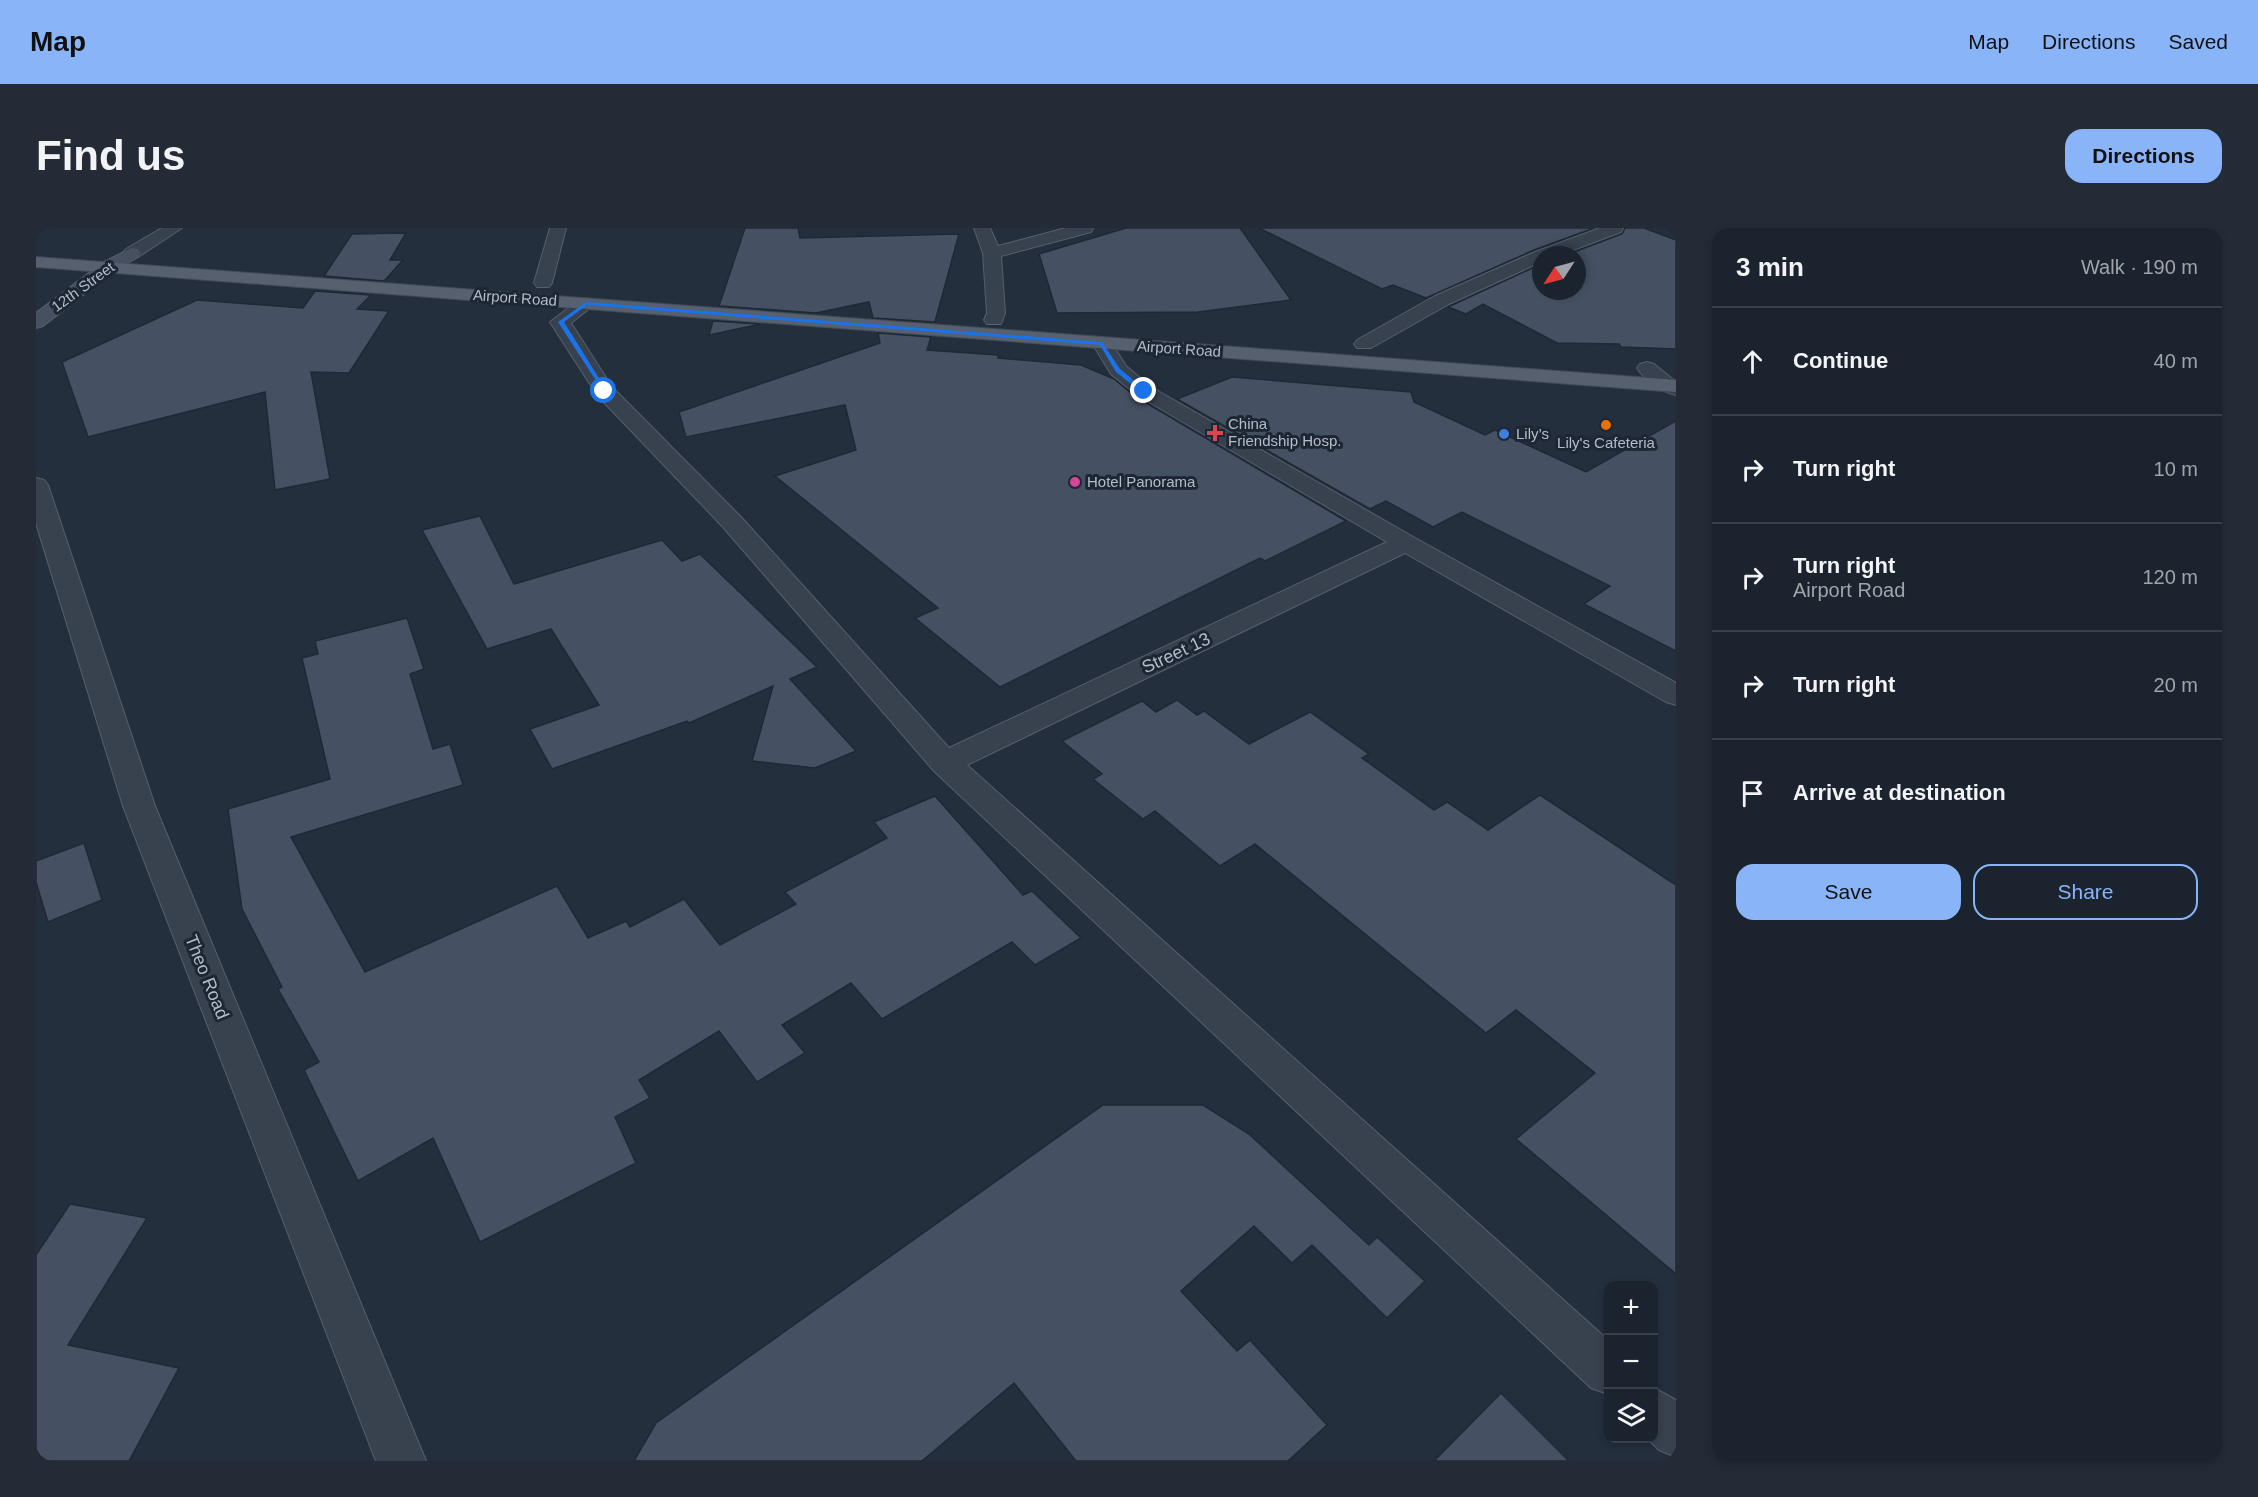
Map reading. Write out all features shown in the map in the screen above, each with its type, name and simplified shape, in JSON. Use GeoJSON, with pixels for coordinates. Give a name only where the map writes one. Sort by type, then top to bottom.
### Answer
{"type":"FeatureCollection","features":[{"type":"Feature","properties":{"kind":"main road","name":"Airport Road"},"geometry":{"type":"LineString","coordinates":[[36,247],[994,320],[1364,344],[1647,368]]}},
{"type":"Feature","properties":{"kind":"main road","name":"Airport Road"},"geometry":{"type":"LineString","coordinates":[[36,262],[1102,343],[1673,383]]}},
{"type":"Feature","properties":{"kind":"street"},"geometry":{"type":"LineString","coordinates":[[132,254],[174,228]]}},
{"type":"Feature","properties":{"kind":"street"},"geometry":{"type":"LineString","coordinates":[[543,284],[558,228]]}},
{"type":"Feature","properties":{"kind":"street"},"geometry":{"type":"LineString","coordinates":[[982,228],[992,253],[996,313],[994,320]]}},
{"type":"Feature","properties":{"kind":"street"},"geometry":{"type":"LineString","coordinates":[[992,253],[1085,228]]}},
{"type":"Feature","properties":{"kind":"street"},"geometry":{"type":"LineString","coordinates":[[1568,246],[1615,228]]}},
{"type":"Feature","properties":{"kind":"street","name":"12th Street"},"geometry":{"type":"LineString","coordinates":[[36,322],[108,267],[132,254]]}},
{"type":"Feature","properties":{"kind":"street"},"geometry":{"type":"LineString","coordinates":[[1364,344],[1442,300],[1532,260]]}},
{"type":"Feature","properties":{"kind":"street"},"geometry":{"type":"LineString","coordinates":[[586,304],[560,322],[604,391],[732,522],[945,763],[1604,1367]]}},
{"type":"Feature","properties":{"kind":"street"},"geometry":{"type":"LineString","coordinates":[[1102,343],[1118,370],[1144,391],[1406,543],[1676,695]]}},
{"type":"Feature","properties":{"kind":"street"},"geometry":{"type":"LineString","coordinates":[[1647,368],[1673,383]]}},
{"type":"Feature","properties":{"kind":"street","name":"Theo Road"},"geometry":{"type":"LineString","coordinates":[[36,484],[139,806],[401,1461]]}},
{"type":"Feature","properties":{"kind":"street","name":"Street 13"},"geometry":{"type":"LineString","coordinates":[[945,763],[1406,543]]}},
{"type":"Feature","properties":{"kind":"street"},"geometry":{"type":"LineString","coordinates":[[1658,1417],[1676,1433]]}},
{"type":"Feature","properties":{"kind":"building"},"geometry":{"type":"Polygon","coordinates":[[[745,228],[798,228],[800,238],[959,234],[935,322],[873,318],[869,302],[816,313],[719,306],[745,228]]]}},
{"type":"Feature","properties":{"kind":"building"},"geometry":{"type":"Polygon","coordinates":[[[1126,228],[1240,228],[1291,300],[1198,312],[1057,313],[1039,254],[1126,228]]]}},
{"type":"Feature","properties":{"kind":"building"},"geometry":{"type":"Polygon","coordinates":[[[1259,228],[1594,228],[1545,246],[1532,246],[1532,251],[1426,298],[1393,285],[1382,289],[1259,228]]]}},
{"type":"Feature","properties":{"kind":"building"},"geometry":{"type":"Polygon","coordinates":[[[1625,228],[1644,228],[1676,240],[1676,349],[1621,347],[1619,344],[1557,343],[1483,304],[1466,314],[1448,307],[1532,268],[1532,300],[1586,300],[1586,248],[1622,234],[1625,228]]]}},
{"type":"Feature","properties":{"kind":"building"},"geometry":{"type":"Polygon","coordinates":[[[406,233],[390,260],[403,260],[384,281],[324,276],[352,234],[406,233]]]}},
{"type":"Feature","properties":{"kind":"building"},"geometry":{"type":"Polygon","coordinates":[[[315,291],[371,295],[357,309],[389,311],[349,373],[311,372],[330,479],[275,490],[265,392],[88,437],[62,362],[197,300],[303,308],[315,291]]]}},
{"type":"Feature","properties":{"kind":"building"},"geometry":{"type":"Polygon","coordinates":[[[713,321],[761,324],[709,335],[713,321]]]}},
{"type":"Feature","properties":{"kind":"building"},"geometry":{"type":"Polygon","coordinates":[[[878,333],[931,337],[927,350],[998,355],[998,358],[1081,365],[1114,379],[1136,397],[1346,521],[1265,561],[1260,558],[1000,687],[915,618],[938,608],[775,476],[856,450],[845,405],[686,437],[679,412],[880,343],[878,333]]]}},
{"type":"Feature","properties":{"kind":"building"},"geometry":{"type":"Polygon","coordinates":[[[1232,377],[1411,392],[1414,402],[1485,435],[1495,430],[1586,472],[1676,421],[1676,651],[1584,604],[1610,586],[1462,512],[1433,527],[1386,501],[1370,509],[1177,399],[1232,377]]]}},
{"type":"Feature","properties":{"kind":"building"},"geometry":{"type":"Polygon","coordinates":[[[480,516],[514,584],[662,540],[682,561],[700,554],[817,667],[790,679],[856,751],[815,768],[752,761],[773,686],[689,723],[687,721],[552,769],[530,729],[599,705],[551,629],[487,649],[422,530],[480,516]]]}},
{"type":"Feature","properties":{"kind":"building"},"geometry":{"type":"Polygon","coordinates":[[[407,618],[424,669],[410,674],[433,749],[450,744],[463,785],[291,837],[365,972],[557,886],[588,938],[626,921],[630,927],[684,899],[720,945],[796,904],[785,892],[887,838],[874,822],[935,796],[1023,895],[1032,891],[1081,938],[1035,965],[1012,942],[882,1019],[851,983],[782,1025],[805,1053],[757,1082],[719,1031],[639,1080],[650,1098],[615,1117],[636,1163],[480,1242],[433,1138],[358,1181],[304,1070],[319,1062],[278,989],[282,987],[242,909],[228,809],[330,779],[302,658],[318,654],[315,641],[407,618]]]}},
{"type":"Feature","properties":{"kind":"building"},"geometry":{"type":"Polygon","coordinates":[[[1177,700],[1197,715],[1204,711],[1249,744],[1310,712],[1369,754],[1362,758],[1434,810],[1447,802],[1488,830],[1540,795],[1676,885],[1676,1274],[1516,1139],[1595,1073],[1516,1010],[1486,1033],[1255,844],[1220,866],[1155,811],[1143,819],[1093,779],[1102,774],[1062,741],[1142,701],[1156,712],[1177,700]]]}},
{"type":"Feature","properties":{"kind":"building"},"geometry":{"type":"Polygon","coordinates":[[[84,843],[102,900],[48,922],[36,882],[36,861],[84,843]]]}},
{"type":"Feature","properties":{"kind":"building"},"geometry":{"type":"Polygon","coordinates":[[[1103,1105],[1203,1105],[1249,1134],[1369,1245],[1377,1237],[1425,1281],[1387,1318],[1312,1245],[1292,1263],[1254,1226],[1181,1291],[1237,1351],[1250,1340],[1327,1425],[1288,1461],[1076,1461],[1014,1383],[922,1461],[634,1461],[656,1423],[1103,1105]]]}},
{"type":"Feature","properties":{"kind":"building"},"geometry":{"type":"Polygon","coordinates":[[[70,1204],[147,1218],[68,1345],[179,1368],[129,1461],[36,1461],[36,1255],[70,1204]]]}},
{"type":"Feature","properties":{"kind":"building"},"geometry":{"type":"Polygon","coordinates":[[[1501,1393],[1569,1461],[1434,1461],[1501,1393]]]}},
{"type":"Feature","properties":{"kind":"place","name":"Lily's Cafeteria"},"geometry":{"type":"Point","coordinates":[1606,425]}},
{"type":"Feature","properties":{"kind":"place","name":"China Friendship Hosp."},"geometry":{"type":"Point","coordinates":[1215,433]}},
{"type":"Feature","properties":{"kind":"place","name":"Lily’s"},"geometry":{"type":"Point","coordinates":[1504,434]}},
{"type":"Feature","properties":{"kind":"place","name":"Hotel Panorama"},"geometry":{"type":"Point","coordinates":[1075,482]}},
{"type":"Feature","properties":{"kind":"route"},"geometry":{"type":"LineString","coordinates":[[604,391],[560,322],[586,304],[1102,343],[1118,370],[1144,391]]}}]}
